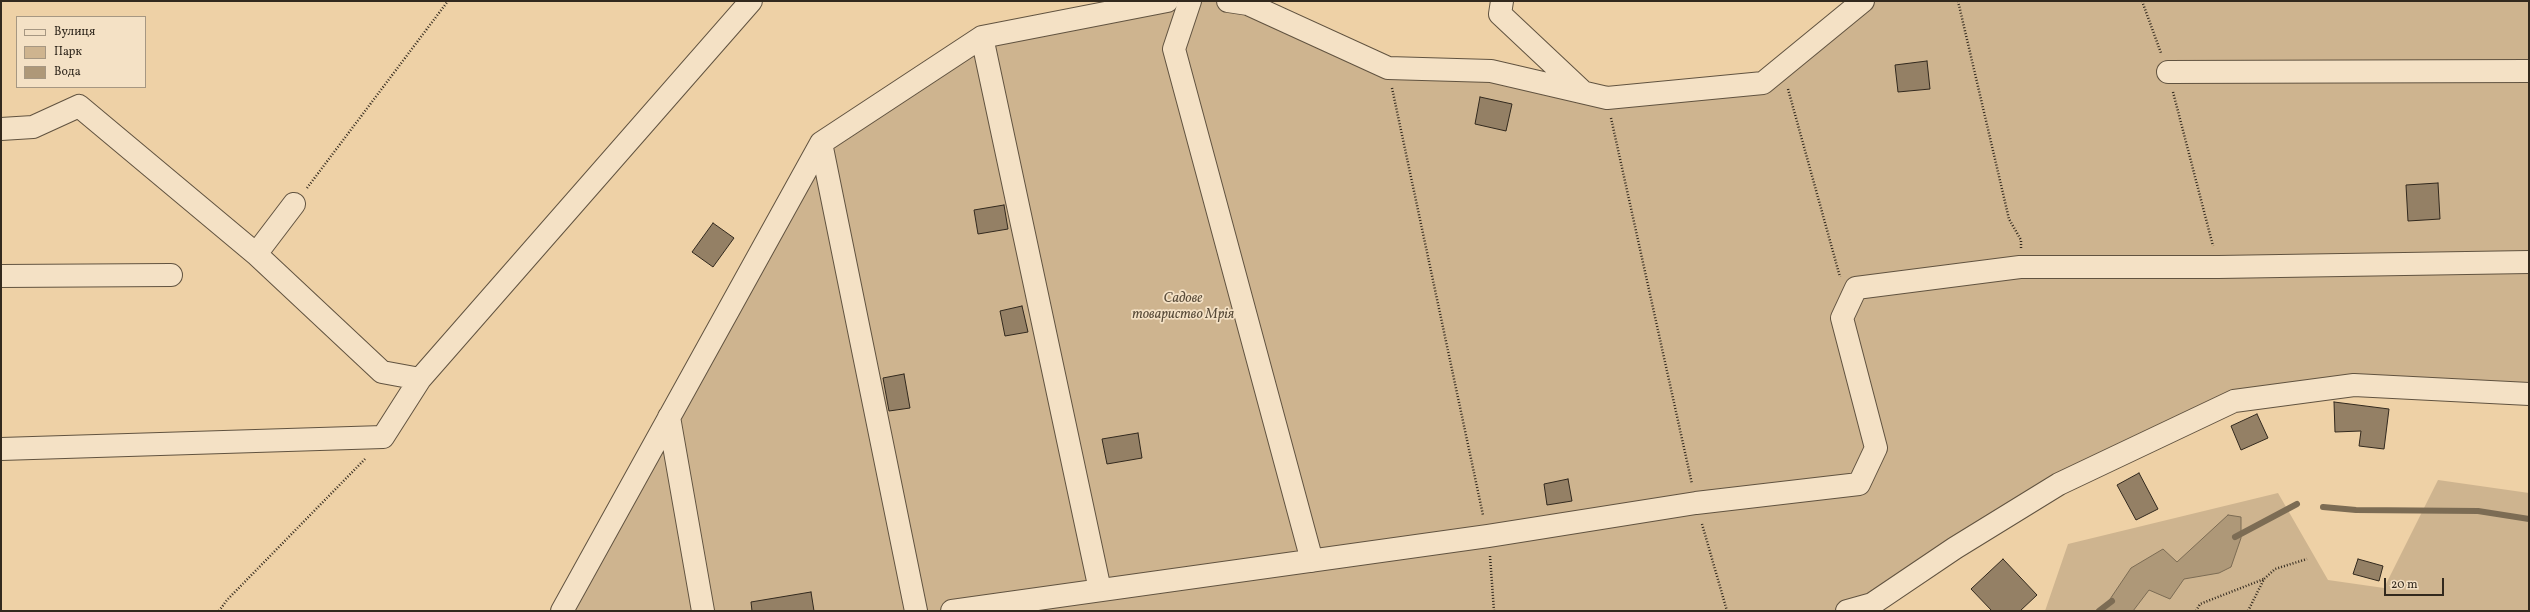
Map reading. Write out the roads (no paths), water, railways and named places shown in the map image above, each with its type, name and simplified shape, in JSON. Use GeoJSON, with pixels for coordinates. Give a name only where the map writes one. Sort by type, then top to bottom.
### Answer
{"type":"FeatureCollection","features":[{"type":"Feature","properties":{"kind":"street"},"geometry":{"type":"LineString","coordinates":[[1,449],[383,437],[420,379],[751,1]]}},
{"type":"Feature","properties":{"kind":"street"},"geometry":{"type":"LineString","coordinates":[[562,611],[821,143],[982,38],[1167,1]]}},
{"type":"Feature","properties":{"kind":"street"},"geometry":{"type":"LineString","coordinates":[[1190,1],[1174,49],[1312,561]]}},
{"type":"Feature","properties":{"kind":"street"},"geometry":{"type":"LineString","coordinates":[[1228,1],[1248,4],[1388,68],[1492,71],[1607,98],[1763,83],[1863,1]]}},
{"type":"Feature","properties":{"kind":"street"},"geometry":{"type":"LineString","coordinates":[[1502,1],[1500,14],[1583,92]]}},
{"type":"Feature","properties":{"kind":"street"},"geometry":{"type":"LineString","coordinates":[[982,38],[1100,590]]}},
{"type":"Feature","properties":{"kind":"street"},"geometry":{"type":"LineString","coordinates":[[2168,72],[2529,70]]}},
{"type":"Feature","properties":{"kind":"street"},"geometry":{"type":"LineString","coordinates":[[1,129],[33,127],[79,106],[256,254],[382,372],[420,379]]}},
{"type":"Feature","properties":{"kind":"street"},"geometry":{"type":"LineString","coordinates":[[821,143],[916,611]]}},
{"type":"Feature","properties":{"kind":"street"},"geometry":{"type":"LineString","coordinates":[[256,254],[294,204]]}},
{"type":"Feature","properties":{"kind":"street"},"geometry":{"type":"LineString","coordinates":[[952,611],[1488,536],[1696,503],[1859,484],[1876,448],[1842,318],[1856,288],[2020,267],[2218,267],[2529,262]]}},
{"type":"Feature","properties":{"kind":"street"},"geometry":{"type":"LineString","coordinates":[[1,276],[172,275]]}},
{"type":"Feature","properties":{"kind":"street"},"geometry":{"type":"LineString","coordinates":[[1847,611],[1872,604],[1955,548],[2059,484],[2234,401],[2354,385],[2529,394]]}},
{"type":"Feature","properties":{"kind":"street"},"geometry":{"type":"LineString","coordinates":[[669,417],[703,611]]}},
{"type":"Feature","properties":{"kind":"water"},"geometry":{"type":"Polygon","coordinates":[[[2228,515],[2241,517],[2241,538],[2231,567],[2219,573],[2184,579],[2170,599],[2149,590],[2133,611],[2102,611],[2131,568],[2163,549],[2177,562],[2228,515]]]}},
{"type":"Feature","properties":{"kind":"waterway"},"geometry":{"type":"LineString","coordinates":[[2235,537],[2297,504]]}},
{"type":"Feature","properties":{"kind":"waterway"},"geometry":{"type":"LineString","coordinates":[[2323,507],[2356,510],[2478,511],[2529,519]]}},
{"type":"Feature","properties":{"kind":"waterway"},"geometry":{"type":"LineString","coordinates":[[2099,611],[2112,601]]}},
{"type":"Feature","properties":{"kind":"park label","name":"Садове товариство Мрія"},"geometry":{"type":"Point","coordinates":[1183,308]}}]}
